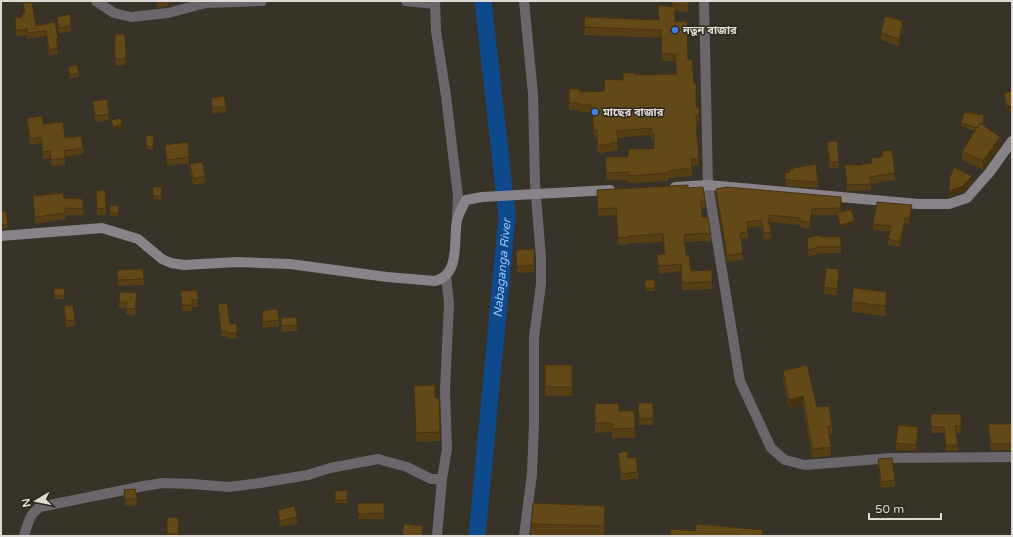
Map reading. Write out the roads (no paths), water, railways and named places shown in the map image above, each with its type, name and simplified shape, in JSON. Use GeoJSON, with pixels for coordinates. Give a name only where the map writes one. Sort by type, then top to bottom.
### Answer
{"type":"FeatureCollection","features":[{"type":"Feature","properties":{"kind":"main road"},"geometry":{"type":"LineString","coordinates":[[669,187],[708,185],[918,204],[949,204],[967,198],[990,173],[1012,141]]}},
{"type":"Feature","properties":{"kind":"main road"},"geometry":{"type":"LineString","coordinates":[[1,236],[102,228],[138,239],[162,259],[171,263],[184,265],[237,262],[290,264],[387,277],[435,281],[446,276],[452,268],[457,220],[466,200],[482,197],[622,190]]}},
{"type":"Feature","properties":{"kind":"street"},"geometry":{"type":"LineString","coordinates":[[96,1],[114,13],[131,17],[168,13],[206,3],[262,1]]}},
{"type":"Feature","properties":{"kind":"street"},"geometry":{"type":"LineString","coordinates":[[406,1],[435,3],[436,31],[446,96],[458,196],[457,220]]}},
{"type":"Feature","properties":{"kind":"street"},"geometry":{"type":"LineString","coordinates":[[524,1],[533,94],[536,194],[541,258],[541,284],[534,336],[534,424],[532,474],[524,536]]}},
{"type":"Feature","properties":{"kind":"street"},"geometry":{"type":"LineString","coordinates":[[704,1],[708,185],[740,381],[771,448],[785,460],[805,465],[891,458],[1012,457]]}},
{"type":"Feature","properties":{"kind":"street"},"geometry":{"type":"LineString","coordinates":[[437,536],[442,479],[447,449],[445,390],[449,302],[446,276]]}},
{"type":"Feature","properties":{"kind":"street"},"geometry":{"type":"LineString","coordinates":[[24,536],[33,511],[40,507],[163,483],[229,487],[308,475],[330,468],[378,459],[407,467],[431,479],[442,479]]}},
{"type":"Feature","properties":{"kind":"waterway","name":"Nabaganga River"},"geometry":{"type":"LineString","coordinates":[[477,536],[507,216],[483,1]]}},
{"type":"Feature","properties":{"kind":"place","name":"নতুন বাজার"},"geometry":{"type":"Point","coordinates":[675,30]}},
{"type":"Feature","properties":{"kind":"place","name":"মাছের বাজার"},"geometry":{"type":"Point","coordinates":[595,112]}}]}
